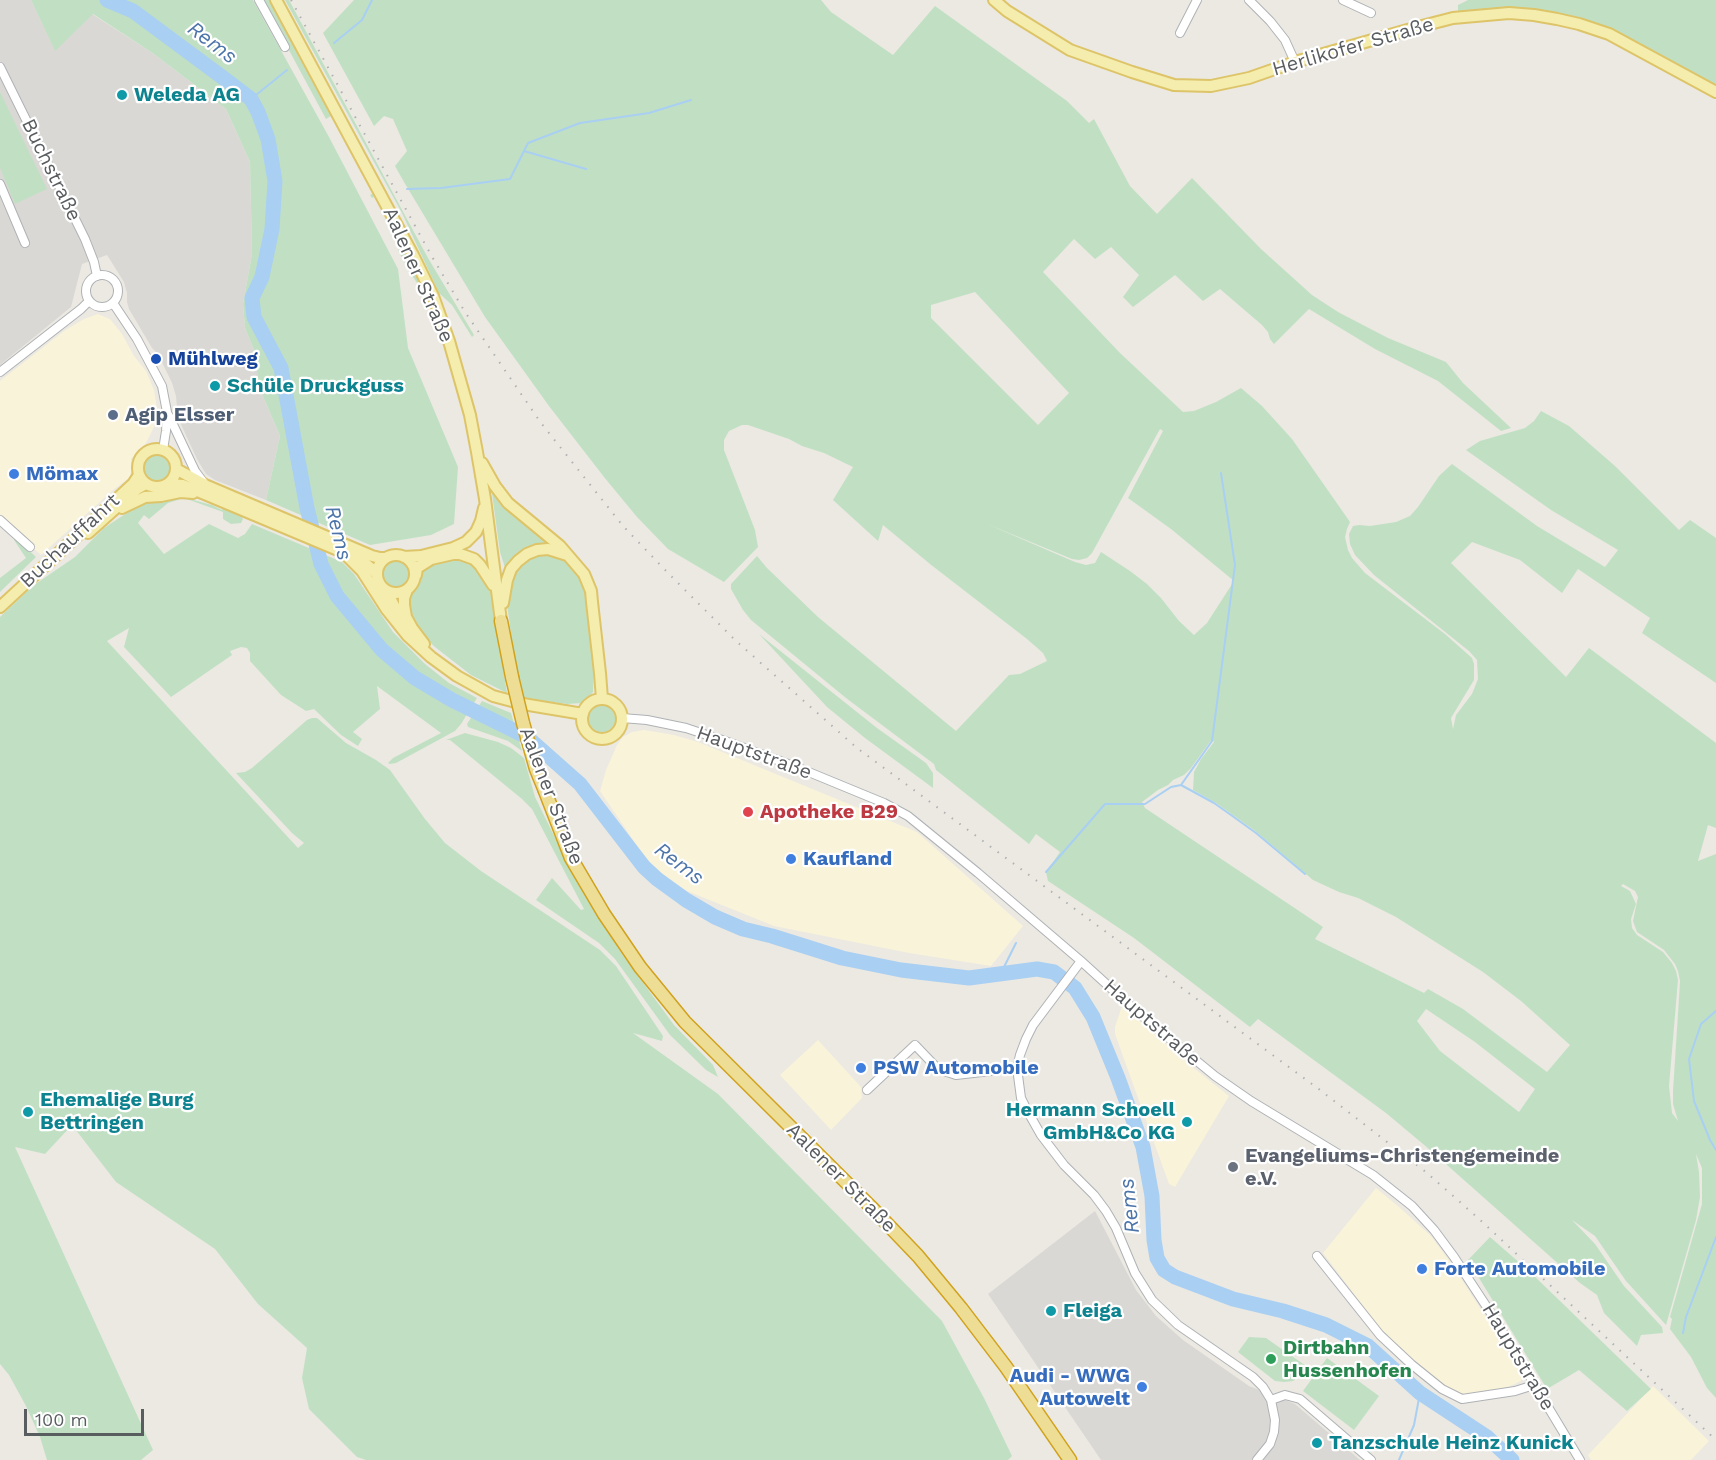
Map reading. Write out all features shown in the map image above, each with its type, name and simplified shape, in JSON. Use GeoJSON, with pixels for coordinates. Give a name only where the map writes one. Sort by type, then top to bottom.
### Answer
{"type":"FeatureCollection","features":[{"type":"Feature","properties":{"kind":"highway","name":"Aalener Straße"},"geometry":{"type":"LineString","coordinates":[[501,621],[512,677],[530,746],[571,858],[604,914],[640,968],[686,1022],[918,1256],[1006,1367],[1070,1460]]}},
{"type":"Feature","properties":{"kind":"main road","name":"Aalener Straße"},"geometry":{"type":"LineString","coordinates":[[276,0],[394,218],[428,286],[449,341],[470,415],[477,452],[501,621]]}},
{"type":"Feature","properties":{"kind":"main road","name":"Herlikofer Straße"},"geometry":{"type":"LineString","coordinates":[[994,0],[1007,11],[1070,50],[1174,85],[1211,86],[1249,78],[1295,62],[1453,18],[1488,14],[1526,14],[1579,24],[1609,34],[1716,92]]}},
{"type":"Feature","properties":{"kind":"main road"},"geometry":{"type":"LineString","coordinates":[[168,484],[174,477],[176,469],[173,457],[163,450],[152,449],[143,454],[138,464],[143,479],[157,487],[168,484],[204,489],[288,519],[360,559],[377,575]]}},
{"type":"Feature","properties":{"kind":"main road"},"geometry":{"type":"LineString","coordinates":[[477,452],[489,476],[508,503],[547,534],[570,556],[584,574],[591,591],[602,699]]}},
{"type":"Feature","properties":{"kind":"main road"},"geometry":{"type":"LineString","coordinates":[[176,469],[204,489],[292,530],[337,546],[387,558]]}},
{"type":"Feature","properties":{"kind":"main road"},"geometry":{"type":"LineString","coordinates":[[56,557],[106,518],[137,489],[143,479]]}},
{"type":"Feature","properties":{"kind":"main road","name":"Buchauffahrt"},"geometry":{"type":"LineString","coordinates":[[0,607],[133,484],[143,479]]}},
{"type":"Feature","properties":{"kind":"main road"},"geometry":{"type":"LineString","coordinates":[[106,518],[145,497],[204,489]]}},
{"type":"Feature","properties":{"kind":"main road"},"geometry":{"type":"LineString","coordinates":[[414,642],[386,590],[378,581],[379,565],[392,555],[421,556],[453,548],[466,542],[478,528],[485,499]]}},
{"type":"Feature","properties":{"kind":"main road"},"geometry":{"type":"LineString","coordinates":[[337,546],[359,567],[406,635],[443,667],[493,696],[583,714]]}},
{"type":"Feature","properties":{"kind":"main road"},"geometry":{"type":"LineString","coordinates":[[501,621],[507,580],[518,561],[537,550],[548,549],[570,556]]}},
{"type":"Feature","properties":{"kind":"main road"},"geometry":{"type":"LineString","coordinates":[[498,599],[485,571],[474,559],[453,554],[431,560],[417,568],[413,585],[404,598],[406,617],[423,643],[464,674],[515,702]]}},
{"type":"Feature","properties":{"kind":"main road"},"geometry":{"type":"LineString","coordinates":[[404,557],[413,565],[416,575]]}},
{"type":"Feature","properties":{"kind":"main road"},"geometry":{"type":"LineString","coordinates":[[386,590],[398,594],[407,591]]}},
{"type":"Feature","properties":{"kind":"main road"},"geometry":{"type":"LineString","coordinates":[[602,699],[613,703],[621,712],[622,718],[618,731],[614,735],[601,739],[595,738],[586,731],[583,726],[583,714],[590,703],[602,699]]}},
{"type":"Feature","properties":{"kind":"street"},"geometry":{"type":"LineString","coordinates":[[259,0],[285,47]]}},
{"type":"Feature","properties":{"kind":"street"},"geometry":{"type":"LineString","coordinates":[[1180,33],[1197,0]]}},
{"type":"Feature","properties":{"kind":"street"},"geometry":{"type":"LineString","coordinates":[[1250,0],[1285,40],[1295,62]]}},
{"type":"Feature","properties":{"kind":"street"},"geometry":{"type":"LineString","coordinates":[[1344,0],[1371,13]]}},
{"type":"Feature","properties":{"kind":"street","name":"Buchstraße"},"geometry":{"type":"LineString","coordinates":[[0,67],[85,239],[97,276]]}},
{"type":"Feature","properties":{"kind":"street"},"geometry":{"type":"LineString","coordinates":[[0,184],[25,243]]}},
{"type":"Feature","properties":{"kind":"street"},"geometry":{"type":"LineString","coordinates":[[97,276],[106,276],[113,280],[118,291],[113,303],[103,307],[89,301],[86,291],[89,282],[97,276]]}},
{"type":"Feature","properties":{"kind":"street"},"geometry":{"type":"LineString","coordinates":[[0,372],[89,301]]}},
{"type":"Feature","properties":{"kind":"street"},"geometry":{"type":"LineString","coordinates":[[113,303],[158,376],[167,412],[163,450]]}},
{"type":"Feature","properties":{"kind":"street"},"geometry":{"type":"LineString","coordinates":[[167,412],[204,489]]}},
{"type":"Feature","properties":{"kind":"street"},"geometry":{"type":"LineString","coordinates":[[0,520],[30,547]]}},
{"type":"Feature","properties":{"kind":"street","name":"Hauptstraße"},"geometry":{"type":"LineString","coordinates":[[622,718],[686,728],[799,768],[896,809],[928,832],[1215,1077],[1373,1175],[1412,1206],[1454,1257],[1498,1324],[1580,1460]]}},
{"type":"Feature","properties":{"kind":"street"},"geometry":{"type":"LineString","coordinates":[[1081,961],[1033,1025],[1026,1038],[1017,1068],[1022,1098],[1041,1135],[1064,1165],[1107,1211],[1135,1273],[1152,1300],[1178,1324],[1253,1377],[1263,1387],[1271,1400],[1275,1420],[1270,1444],[1257,1460]]}},
{"type":"Feature","properties":{"kind":"street"},"geometry":{"type":"LineString","coordinates":[[867,1090],[915,1045],[938,1069],[956,1075],[1017,1068]]}},
{"type":"Feature","properties":{"kind":"street"},"geometry":{"type":"LineString","coordinates":[[1317,1256],[1380,1335],[1442,1389],[1462,1400],[1515,1391],[1534,1385]]}},
{"type":"Feature","properties":{"kind":"street"},"geometry":{"type":"LineString","coordinates":[[1271,1400],[1285,1395],[1300,1400],[1371,1460]]}},
{"type":"Feature","properties":{"kind":"shaded area"},"geometry":{"type":"Polygon","coordinates":[[[0,0],[31,0],[55,50],[92,14],[154,54],[226,109],[250,162],[252,254],[243,304],[245,328],[254,350],[259,387],[280,436],[266,500],[215,480],[206,474],[178,418],[172,383],[158,354],[129,309],[124,282],[107,255],[82,264],[71,307],[0,365],[0,0]]]}},
{"type":"Feature","properties":{"kind":"shaded area"},"geometry":{"type":"Polygon","coordinates":[[[98,314],[110,319],[146,371],[154,390],[157,408],[154,427],[146,443],[131,459],[130,477],[41,555],[0,517],[0,381],[64,331],[98,314]]]}},
{"type":"Feature","properties":{"kind":"shaded area"},"geometry":{"type":"Polygon","coordinates":[[[644,730],[698,742],[917,832],[1023,926],[991,966],[909,953],[774,926],[687,891],[661,874],[644,856],[600,791],[617,745],[623,737],[632,732],[644,730]]]}},
{"type":"Feature","properties":{"kind":"shaded area"},"geometry":{"type":"Polygon","coordinates":[[[1122,1006],[1229,1096],[1175,1187],[1169,1184],[1115,1034],[1122,1006]]]}},
{"type":"Feature","properties":{"kind":"shaded area"},"geometry":{"type":"Polygon","coordinates":[[[818,1040],[861,1087],[862,1098],[831,1130],[780,1075],[818,1040]]]}},
{"type":"Feature","properties":{"kind":"shaded area"},"geometry":{"type":"Polygon","coordinates":[[[1376,1188],[1431,1236],[1519,1368],[1523,1375],[1521,1381],[1506,1388],[1479,1394],[1463,1396],[1452,1391],[1437,1381],[1384,1334],[1323,1253],[1376,1188]]]}},
{"type":"Feature","properties":{"kind":"shaded area"},"geometry":{"type":"Polygon","coordinates":[[[1095,1211],[1136,1290],[1156,1316],[1183,1340],[1249,1386],[1295,1404],[1360,1460],[1101,1460],[988,1294],[1095,1211]]]}},
{"type":"Feature","properties":{"kind":"shaded area"},"geometry":{"type":"Polygon","coordinates":[[[1653,1386],[1709,1441],[1691,1460],[1591,1460],[1588,1455],[1653,1386]]]}},
{"type":"Feature","properties":{"kind":"green space"},"geometry":{"type":"Polygon","coordinates":[[[31,0],[253,0],[329,137],[398,269],[408,348],[458,467],[454,524],[431,535],[370,545],[266,500],[280,436],[259,387],[254,350],[245,328],[243,304],[252,254],[250,162],[226,109],[154,54],[93,14],[55,51],[31,0]]]}},
{"type":"Feature","properties":{"kind":"green space"},"geometry":{"type":"Polygon","coordinates":[[[262,0],[271,0],[398,230],[432,305],[398,250],[403,247],[376,195],[372,198],[370,195],[375,192],[331,116],[326,119],[262,0]]]}},
{"type":"Feature","properties":{"kind":"green space"},"geometry":{"type":"Polygon","coordinates":[[[285,0],[289,0],[428,258],[474,335],[472,337],[452,305],[439,293],[402,213],[285,0]]]}},
{"type":"Feature","properties":{"kind":"green space"},"geometry":{"type":"Polygon","coordinates":[[[354,0],[821,0],[831,12],[893,55],[935,6],[1067,101],[1089,123],[1094,119],[1130,186],[1157,214],[1192,178],[1261,249],[1312,295],[1338,312],[1388,338],[1446,362],[1463,383],[1511,428],[1501,431],[1438,381],[1375,349],[1309,309],[1274,344],[1262,325],[1220,289],[1203,301],[1175,275],[1133,307],[1123,297],[1139,275],[1111,247],[1095,259],[1074,239],[1043,272],[1120,353],[1183,412],[1194,411],[1216,402],[1241,388],[1262,406],[1292,439],[1350,522],[1345,537],[1352,558],[1365,573],[1445,634],[1472,658],[1474,680],[1451,718],[1453,729],[1456,715],[1472,694],[1478,679],[1477,660],[1469,651],[1374,575],[1355,555],[1349,534],[1353,526],[1396,522],[1410,516],[1439,476],[1452,464],[1537,526],[1605,567],[1618,550],[1551,510],[1466,450],[1480,441],[1525,428],[1541,411],[1569,426],[1615,466],[1679,530],[1690,520],[1716,538],[1716,683],[1642,633],[1650,618],[1578,569],[1562,593],[1520,560],[1472,542],[1451,563],[1566,677],[1589,648],[1716,743],[1716,828],[1708,825],[1698,861],[1716,854],[1716,1398],[1707,1388],[1691,1357],[1670,1329],[1672,1319],[1670,1317],[1702,1204],[1702,1168],[1696,1154],[1700,1197],[1696,1220],[1666,1325],[1626,1281],[1595,1236],[1572,1220],[1595,1244],[1624,1286],[1662,1327],[1663,1333],[1641,1335],[1637,1346],[1604,1313],[1597,1295],[1580,1283],[1386,1113],[1258,1019],[1250,1027],[1134,938],[1048,881],[1046,872],[1060,852],[1036,834],[1029,844],[936,770],[934,764],[846,698],[751,620],[731,589],[731,584],[757,556],[818,617],[956,731],[1009,675],[1020,674],[1047,661],[1043,653],[1027,639],[883,525],[878,541],[833,500],[853,467],[789,439],[742,425],[729,431],[724,440],[724,450],[755,530],[758,547],[724,582],[668,549],[637,517],[604,477],[485,317],[395,166],[407,151],[393,119],[384,116],[374,126],[323,33],[354,0]],[[975,292],[931,305],[931,318],[1038,425],[1069,393],[975,292]],[[1160,429],[1092,553],[1087,558],[1072,559],[987,524],[1086,565],[1095,563],[1101,552],[1147,584],[1194,635],[1207,623],[1234,581],[1171,529],[1128,498],[1163,431],[1160,429]],[[1212,739],[1191,768],[1142,802],[1145,808],[1323,927],[1315,939],[1424,993],[1428,989],[1463,1009],[1547,1072],[1570,1045],[1521,1001],[1483,972],[1396,917],[1358,898],[1313,880],[1254,830],[1193,790],[1194,772],[1214,742],[1212,739]],[[1623,884],[1621,886],[1630,891],[1636,904],[1631,919],[1632,928],[1637,935],[1663,952],[1672,963],[1678,980],[1669,1086],[1672,1113],[1678,1121],[1673,1104],[1673,1091],[1680,981],[1678,971],[1664,950],[1637,932],[1633,921],[1638,897],[1635,891],[1623,884]],[[1426,1009],[1417,1021],[1440,1051],[1519,1112],[1535,1089],[1475,1042],[1426,1009]]]}},
{"type":"Feature","properties":{"kind":"green space"},"geometry":{"type":"Polygon","coordinates":[[[1468,0],[1716,0],[1716,85],[1654,51],[1581,19],[1543,11],[1511,8],[1458,12],[1458,5],[1468,0]]]}},
{"type":"Feature","properties":{"kind":"green space"},"geometry":{"type":"Polygon","coordinates":[[[0,92],[47,189],[15,204],[0,168],[0,92]]]}},
{"type":"Feature","properties":{"kind":"green space"},"geometry":{"type":"Polygon","coordinates":[[[156,454],[166,458],[170,468],[166,478],[156,482],[146,478],[142,468],[146,458],[156,454]]]}},
{"type":"Feature","properties":{"kind":"green space"},"geometry":{"type":"Polygon","coordinates":[[[491,486],[558,549],[545,548],[507,574],[500,552],[491,486]]]}},
{"type":"Feature","properties":{"kind":"green space"},"geometry":{"type":"Polygon","coordinates":[[[182,497],[222,510],[222,507],[237,509],[243,519],[241,523],[231,524],[223,519],[223,512],[184,498],[168,503],[149,519],[144,515],[138,523],[164,554],[209,524],[238,538],[245,534],[252,524],[342,562],[354,574],[393,632],[425,664],[449,683],[477,698],[455,731],[396,763],[390,764],[388,763],[393,758],[441,733],[377,686],[380,709],[353,732],[362,739],[358,746],[341,735],[314,709],[306,711],[281,695],[250,661],[247,648],[241,647],[230,651],[232,655],[171,697],[124,647],[129,628],[107,641],[298,848],[304,843],[236,773],[252,768],[307,720],[317,718],[346,743],[390,770],[445,843],[481,871],[600,950],[616,966],[663,1036],[662,1041],[633,1033],[718,1094],[942,1321],[984,1398],[1012,1456],[1008,1460],[366,1460],[357,1457],[309,1409],[302,1378],[307,1348],[258,1304],[215,1249],[116,1182],[72,1125],[45,1154],[15,1147],[153,1450],[141,1460],[47,1460],[40,1437],[26,1406],[9,1375],[0,1364],[0,617],[34,585],[75,557],[104,528],[142,503],[182,497]]]}},
{"type":"Feature","properties":{"kind":"green space"},"geometry":{"type":"Polygon","coordinates":[[[16,538],[36,557],[0,592],[0,578],[26,558],[14,540],[16,538]]]}},
{"type":"Feature","properties":{"kind":"green space"},"geometry":{"type":"Polygon","coordinates":[[[544,555],[565,561],[574,569],[586,593],[594,670],[593,692],[583,703],[567,704],[522,698],[516,671],[507,592],[515,569],[523,562],[544,555]]]}},
{"type":"Feature","properties":{"kind":"green space"},"geometry":{"type":"Polygon","coordinates":[[[457,557],[477,567],[490,587],[507,693],[471,675],[435,647],[421,634],[410,614],[409,599],[419,584],[423,571],[430,563],[457,557]]]}},
{"type":"Feature","properties":{"kind":"green space"},"geometry":{"type":"Polygon","coordinates":[[[397,559],[408,563],[412,574],[408,585],[397,589],[386,585],[382,574],[386,563],[397,559]]]}},
{"type":"Feature","properties":{"kind":"green space"},"geometry":{"type":"Polygon","coordinates":[[[759,634],[877,728],[926,763],[933,773],[933,788],[827,707],[759,634]]]}},
{"type":"Feature","properties":{"kind":"green space"},"geometry":{"type":"Polygon","coordinates":[[[482,701],[511,713],[522,751],[508,741],[468,727],[467,724],[482,701]]]}},
{"type":"Feature","properties":{"kind":"green space"},"geometry":{"type":"Polygon","coordinates":[[[601,705],[607,706],[615,714],[615,726],[607,734],[601,735],[595,734],[587,726],[586,720],[587,714],[595,706],[601,705]]]}},
{"type":"Feature","properties":{"kind":"green space"},"geometry":{"type":"Polygon","coordinates":[[[465,733],[498,742],[524,758],[535,797],[597,915],[622,954],[674,1025],[713,1065],[718,1077],[706,1070],[670,1035],[615,959],[599,943],[536,900],[552,878],[581,910],[584,909],[532,809],[450,740],[446,740],[465,733]]]}},
{"type":"Feature","properties":{"kind":"green space"},"geometry":{"type":"Polygon","coordinates":[[[1490,1237],[1529,1271],[1651,1389],[1627,1411],[1579,1370],[1547,1389],[1468,1260],[1490,1237]]]}},
{"type":"Feature","properties":{"kind":"green space","name":"Dirtbahn Hussenhofen"},"geometry":{"type":"Polygon","coordinates":[[[1249,1337],[1266,1338],[1306,1366],[1300,1376],[1293,1381],[1275,1381],[1238,1352],[1249,1337]]]}},
{"type":"Feature","properties":{"kind":"green space"},"geometry":{"type":"Polygon","coordinates":[[[1327,1358],[1379,1396],[1354,1430],[1303,1391],[1327,1358]]]}},
{"type":"Feature","properties":{"kind":"waterway","name":"Rems"},"geometry":{"type":"LineString","coordinates":[[107,0],[133,11],[222,77],[251,99],[258,112],[268,139],[275,181],[272,229],[262,277],[252,298],[254,317],[281,368],[307,508],[321,564],[337,596],[382,650],[415,678],[452,700],[527,737],[580,784],[644,867],[686,900],[715,917],[743,929],[842,958],[901,970],[969,978],[1037,969],[1054,972],[1075,988],[1093,1017],[1118,1078],[1143,1147],[1152,1196],[1157,1258],[1164,1270],[1175,1277],[1233,1299],[1283,1311],[1326,1325],[1368,1346],[1420,1393],[1487,1437],[1512,1460]]}},
{"type":"Feature","properties":{"kind":"waterway"},"geometry":{"type":"LineString","coordinates":[[334,43],[362,20],[372,0]]}},
{"type":"Feature","properties":{"kind":"waterway"},"geometry":{"type":"LineString","coordinates":[[251,99],[287,70]]}},
{"type":"Feature","properties":{"kind":"waterway"},"geometry":{"type":"LineString","coordinates":[[407,189],[441,188],[510,179],[528,143],[580,123],[649,113],[691,100]]}},
{"type":"Feature","properties":{"kind":"waterway"},"geometry":{"type":"LineString","coordinates":[[524,151],[586,169]]}},
{"type":"Feature","properties":{"kind":"waterway"},"geometry":{"type":"LineString","coordinates":[[1046,872],[1105,804],[1145,804],[1171,787],[1181,785],[1212,741],[1235,565],[1221,473]]}},
{"type":"Feature","properties":{"kind":"waterway"},"geometry":{"type":"LineString","coordinates":[[1181,785],[1231,815],[1305,874]]}},
{"type":"Feature","properties":{"kind":"waterway"},"geometry":{"type":"LineString","coordinates":[[1001,973],[1016,943]]}},
{"type":"Feature","properties":{"kind":"waterway"},"geometry":{"type":"LineString","coordinates":[[1716,1011],[1701,1024],[1689,1059],[1694,1101],[1716,1150]]}},
{"type":"Feature","properties":{"kind":"waterway"},"geometry":{"type":"LineString","coordinates":[[1683,1333],[1686,1317],[1716,1237]]}},
{"type":"Feature","properties":{"kind":"waterway"},"geometry":{"type":"LineString","coordinates":[[1399,1460],[1414,1425],[1420,1393]]}},
{"type":"Feature","properties":{"kind":"railway"},"geometry":{"type":"LineString","coordinates":[[291,0],[431,255],[465,312],[541,423],[623,526],[669,574],[736,641],[857,748],[1320,1090],[1427,1173],[1716,1440]]}},
{"type":"Feature","properties":{"kind":"place","name":"Weleda AG"},"geometry":{"type":"Point","coordinates":[122,95]}},
{"type":"Feature","properties":{"kind":"place","name":"Mühlweg"},"geometry":{"type":"Point","coordinates":[156,359]}},
{"type":"Feature","properties":{"kind":"place","name":"Schüle Druckguss"},"geometry":{"type":"Point","coordinates":[215,386]}},
{"type":"Feature","properties":{"kind":"place","name":"Agip Elsser"},"geometry":{"type":"Point","coordinates":[113,415]}},
{"type":"Feature","properties":{"kind":"place","name":"Mömax"},"geometry":{"type":"Point","coordinates":[14,474]}},
{"type":"Feature","properties":{"kind":"place","name":"Apotheke B29"},"geometry":{"type":"Point","coordinates":[748,812]}},
{"type":"Feature","properties":{"kind":"place","name":"Kaufland"},"geometry":{"type":"Point","coordinates":[791,859]}},
{"type":"Feature","properties":{"kind":"place","name":"PSW Automobile"},"geometry":{"type":"Point","coordinates":[861,1068]}},
{"type":"Feature","properties":{"kind":"place","name":"Ehemalige Burg Bettringen"},"geometry":{"type":"Point","coordinates":[28,1112]}},
{"type":"Feature","properties":{"kind":"place","name":"Hermann Schoell GmbH&Co KG"},"geometry":{"type":"Point","coordinates":[1187,1122]}},
{"type":"Feature","properties":{"kind":"place","name":"Evangeliums-Christengemeinde e.V."},"geometry":{"type":"Point","coordinates":[1233,1167]}},
{"type":"Feature","properties":{"kind":"place","name":"Forte Automobile"},"geometry":{"type":"Point","coordinates":[1422,1269]}},
{"type":"Feature","properties":{"kind":"place","name":"Fleiga"},"geometry":{"type":"Point","coordinates":[1051,1311]}},
{"type":"Feature","properties":{"kind":"place","name":"Dirtbahn Hussenhofen"},"geometry":{"type":"Point","coordinates":[1271,1359]}},
{"type":"Feature","properties":{"kind":"place","name":"Audi - WWG Autowelt"},"geometry":{"type":"Point","coordinates":[1142,1387]}},
{"type":"Feature","properties":{"kind":"place","name":"Tanzschule Heinz Kunick"},"geometry":{"type":"Point","coordinates":[1317,1443]}}]}
